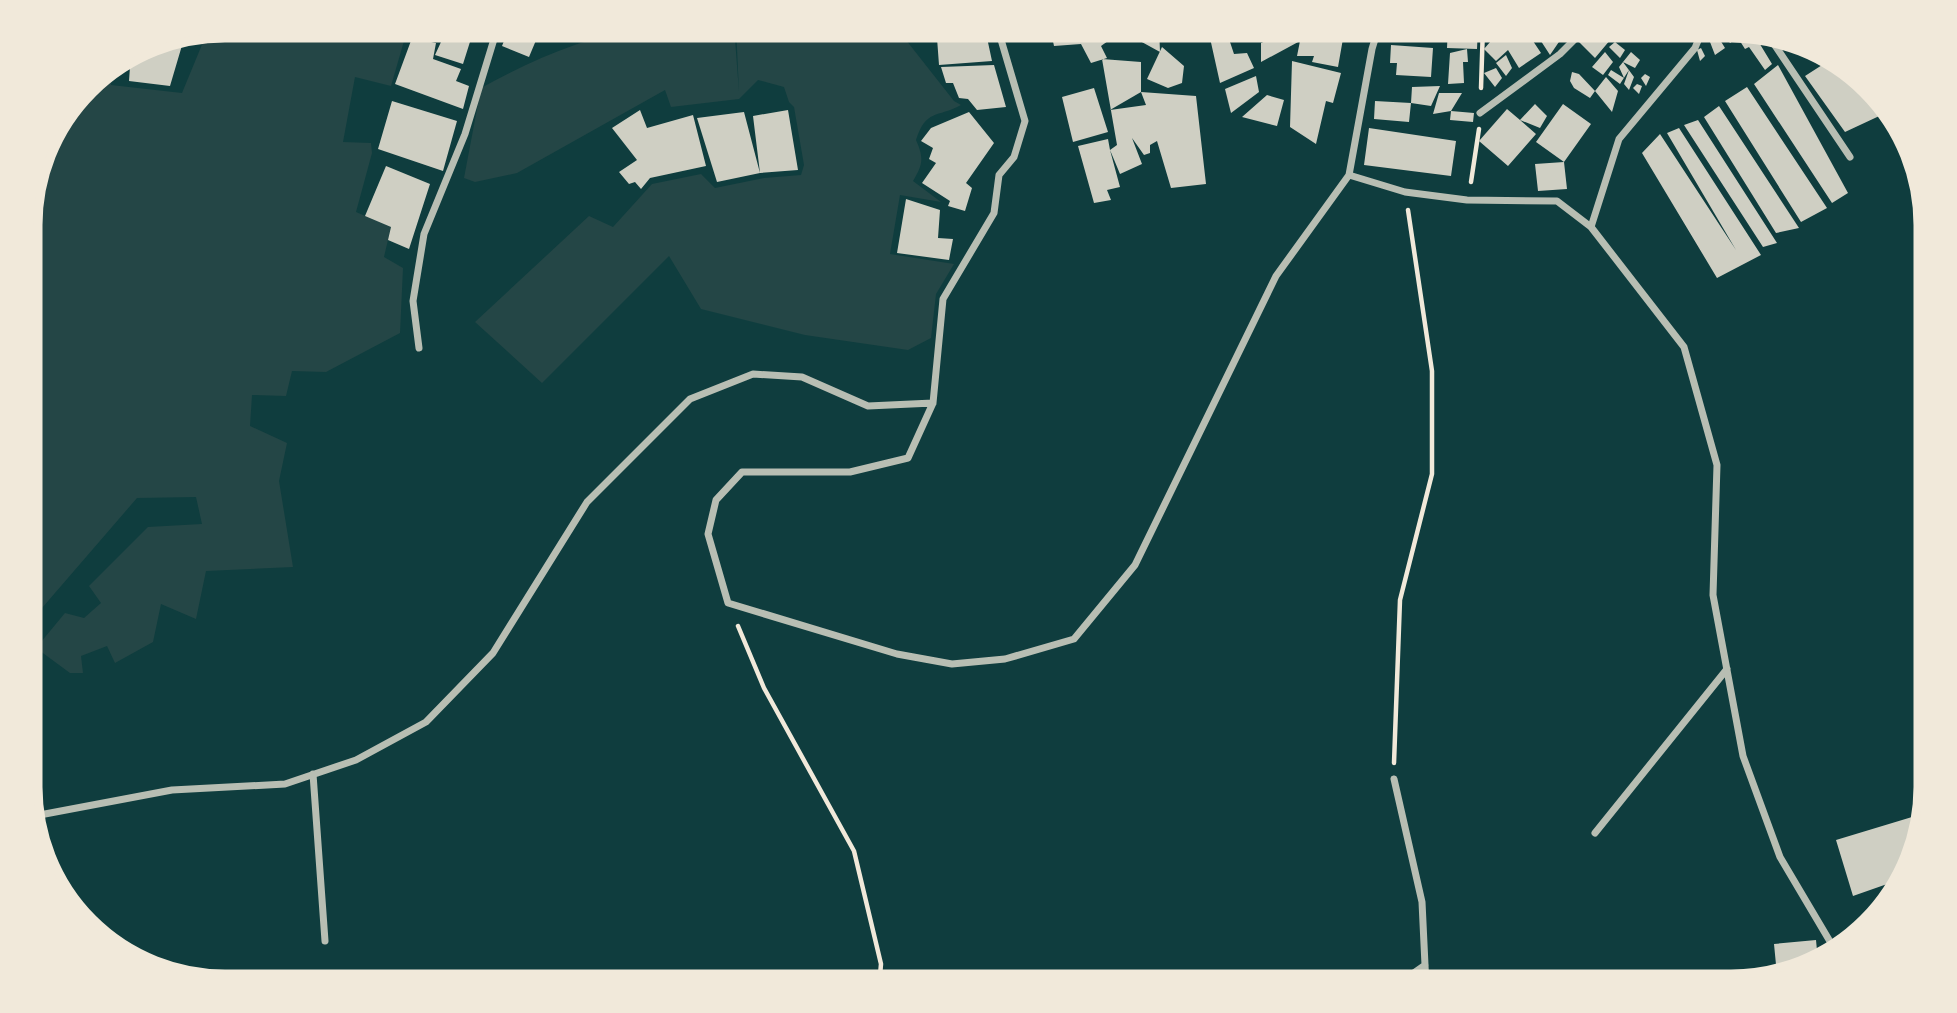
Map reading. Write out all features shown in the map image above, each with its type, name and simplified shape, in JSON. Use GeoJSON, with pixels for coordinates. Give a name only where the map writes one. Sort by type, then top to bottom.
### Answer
{"type":"FeatureCollection","features":[{"type":"Feature","properties":{"kind":"street"},"geometry":{"type":"LineString","coordinates":[[419,348],[413,301],[424,234],[465,134],[494,38]]}},
{"type":"Feature","properties":{"kind":"street"},"geometry":{"type":"LineString","coordinates":[[1000,38],[1025,121],[1014,157],[999,175],[993,213],[943,299],[933,402],[908,458],[850,472],[742,472],[716,500],[708,534],[728,603],[897,653],[952,664],[1005,659],[1074,639],[1135,565],[1276,276],[1349,175],[1377,38]]}},
{"type":"Feature","properties":{"kind":"street"},"geometry":{"type":"LineString","coordinates":[[1480,113],[1560,54],[1576,38]]}},
{"type":"Feature","properties":{"kind":"street"},"geometry":{"type":"LineString","coordinates":[[1591,227],[1619,139],[1695,48],[1699,38]]}},
{"type":"Feature","properties":{"kind":"street"},"geometry":{"type":"LineString","coordinates":[[1774,43],[1850,157]]}},
{"type":"Feature","properties":{"kind":"street"},"geometry":{"type":"LineString","coordinates":[[1349,175],[1405,192],[1467,200],[1557,201],[1591,227],[1684,347],[1717,464],[1713,595],[1743,756],[1780,857],[1832,945]]}},
{"type":"Feature","properties":{"kind":"street"},"geometry":{"type":"LineString","coordinates":[[41,815],[172,790],[285,784],[356,760],[426,722],[493,653],[587,502],[690,399],[753,374],[802,377],[868,406],[933,402]]}},
{"type":"Feature","properties":{"kind":"street"},"geometry":{"type":"LineString","coordinates":[[1595,833],[1727,669]]}},
{"type":"Feature","properties":{"kind":"street"},"geometry":{"type":"LineString","coordinates":[[313,774],[325,941]]}},
{"type":"Feature","properties":{"kind":"street"},"geometry":{"type":"LineString","coordinates":[[1394,779],[1422,902],[1425,974]]}},
{"type":"Feature","properties":{"kind":"street"},"geometry":{"type":"LineString","coordinates":[[1412,974],[1424,965]]}},
{"type":"Feature","properties":{"kind":"path"},"geometry":{"type":"LineString","coordinates":[[1394,779],[1400,600],[1432,474],[1432,371],[1405,192]]}},
{"type":"Feature","properties":{"kind":"path"},"geometry":{"type":"LineString","coordinates":[[728,603],[764,688],[854,851],[881,964],[880,974]]}},
{"type":"Feature","properties":{"kind":"shaded area"},"geometry":{"type":"Polygon","coordinates":[[[405,38],[391,86],[355,77],[343,142],[371,143],[372,153],[356,212],[391,227],[384,257],[403,268],[400,333],[326,372],[292,371],[286,396],[252,395],[250,426],[287,443],[279,481],[293,567],[206,571],[196,619],[161,604],[153,642],[115,663],[107,646],[81,656],[83,673],[70,673],[38,650],[38,645],[65,613],[84,618],[101,603],[89,586],[148,527],[202,524],[196,497],[137,498],[38,612],[40,201],[45,177],[58,143],[77,112],[102,85],[112,78],[111,85],[182,93],[204,40],[405,38]]]}},
{"type":"Feature","properties":{"kind":"shaded area"},"geometry":{"type":"Polygon","coordinates":[[[596,38],[735,38],[739,92],[737,38],[904,38],[954,101],[961,105],[928,119],[920,130],[916,140],[921,161],[913,181],[941,202],[900,195],[890,254],[954,264],[936,294],[931,338],[908,350],[805,335],[701,309],[669,256],[542,383],[475,322],[589,216],[613,227],[652,184],[701,174],[715,188],[764,178],[801,175],[804,165],[794,107],[789,102],[784,87],[758,80],[739,99],[671,107],[665,90],[517,173],[475,182],[464,178],[481,88],[521,67],[596,38]]]}},
{"type":"Feature","properties":{"kind":"building"},"geometry":{"type":"Polygon","coordinates":[[[412,38],[436,43],[433,59],[461,69],[456,81],[469,86],[463,109],[395,84],[412,38]]]}},
{"type":"Feature","properties":{"kind":"building"},"geometry":{"type":"Polygon","coordinates":[[[428,38],[471,38],[463,64],[435,55],[441,42],[428,38]]]}},
{"type":"Feature","properties":{"kind":"building"},"geometry":{"type":"Polygon","coordinates":[[[505,38],[537,38],[529,57],[502,46],[505,38]]]}},
{"type":"Feature","properties":{"kind":"building"},"geometry":{"type":"Polygon","coordinates":[[[937,38],[987,38],[992,61],[939,65],[937,38]]]}},
{"type":"Feature","properties":{"kind":"building"},"geometry":{"type":"Polygon","coordinates":[[[1052,38],[1112,38],[1101,46],[1107,58],[1091,63],[1081,44],[1054,46],[1052,38]]]}},
{"type":"Feature","properties":{"kind":"building"},"geometry":{"type":"Polygon","coordinates":[[[1139,38],[1159,38],[1160,52],[1139,38]]]}},
{"type":"Feature","properties":{"kind":"building"},"geometry":{"type":"Polygon","coordinates":[[[1210,38],[1229,38],[1234,54],[1247,53],[1254,68],[1220,83],[1210,38]]]}},
{"type":"Feature","properties":{"kind":"building"},"geometry":{"type":"Polygon","coordinates":[[[1272,38],[1299,38],[1300,41],[1261,62],[1261,43],[1272,38]]]}},
{"type":"Feature","properties":{"kind":"building"},"geometry":{"type":"Polygon","coordinates":[[[1300,38],[1343,38],[1338,67],[1312,62],[1314,56],[1297,56],[1300,38]]]}},
{"type":"Feature","properties":{"kind":"building"},"geometry":{"type":"Polygon","coordinates":[[[1447,38],[1478,38],[1477,49],[1447,48],[1447,38]]]}},
{"type":"Feature","properties":{"kind":"building"},"geometry":{"type":"Polygon","coordinates":[[[1494,38],[1531,38],[1541,53],[1519,68],[1508,50],[1496,61],[1484,49],[1494,38]]]}},
{"type":"Feature","properties":{"kind":"building"},"geometry":{"type":"Polygon","coordinates":[[[1539,38],[1562,38],[1550,55],[1539,38]]]}},
{"type":"Feature","properties":{"kind":"building"},"geometry":{"type":"Polygon","coordinates":[[[1584,38],[1612,38],[1595,58],[1579,42],[1584,38]]]}},
{"type":"Feature","properties":{"kind":"building"},"geometry":{"type":"Polygon","coordinates":[[[1719,38],[1725,48],[1715,55],[1710,42],[1719,38]]]}},
{"type":"Feature","properties":{"kind":"building"},"geometry":{"type":"Polygon","coordinates":[[[1738,39],[1758,40],[1772,64],[1765,70],[1749,47],[1745,49],[1738,39]]]}},
{"type":"Feature","properties":{"kind":"building"},"geometry":{"type":"Polygon","coordinates":[[[1615,42],[1625,50],[1620,58],[1609,47],[1615,42]]]}},
{"type":"Feature","properties":{"kind":"building"},"geometry":{"type":"Polygon","coordinates":[[[183,44],[170,86],[129,81],[130,65],[154,53],[183,44]]]}},
{"type":"Feature","properties":{"kind":"building"},"geometry":{"type":"Polygon","coordinates":[[[1391,45],[1433,48],[1431,77],[1396,75],[1397,63],[1390,63],[1391,45]]]}},
{"type":"Feature","properties":{"kind":"building"},"geometry":{"type":"Polygon","coordinates":[[[1162,47],[1184,66],[1182,83],[1168,88],[1147,79],[1162,47]]]}},
{"type":"Feature","properties":{"kind":"building"},"geometry":{"type":"Polygon","coordinates":[[[1701,48],[1705,56],[1700,61],[1697,50],[1701,48]]]}},
{"type":"Feature","properties":{"kind":"building"},"geometry":{"type":"Polygon","coordinates":[[[1467,49],[1468,62],[1463,62],[1464,83],[1448,84],[1450,53],[1467,49]]]}},
{"type":"Feature","properties":{"kind":"building"},"geometry":{"type":"Polygon","coordinates":[[[1605,52],[1613,62],[1603,75],[1592,67],[1605,52]]]}},
{"type":"Feature","properties":{"kind":"building"},"geometry":{"type":"Polygon","coordinates":[[[1631,52],[1640,60],[1635,68],[1623,62],[1631,52]]]}},
{"type":"Feature","properties":{"kind":"building"},"geometry":{"type":"Polygon","coordinates":[[[1506,55],[1512,68],[1506,76],[1496,63],[1506,55]]]}},
{"type":"Feature","properties":{"kind":"building"},"geometry":{"type":"Polygon","coordinates":[[[1102,59],[1141,62],[1141,92],[1111,110],[1102,59]]]}},
{"type":"Feature","properties":{"kind":"building"},"geometry":{"type":"Polygon","coordinates":[[[1292,61],[1341,73],[1333,103],[1326,101],[1316,144],[1290,127],[1292,61]]]}},
{"type":"Feature","properties":{"kind":"building"},"geometry":{"type":"Polygon","coordinates":[[[1623,62],[1629,70],[1624,78],[1619,67],[1623,62]]]}},
{"type":"Feature","properties":{"kind":"building"},"geometry":{"type":"Polygon","coordinates":[[[1824,64],[1855,85],[1882,115],[1845,132],[1805,76],[1824,64]]]}},
{"type":"Feature","properties":{"kind":"building"},"geometry":{"type":"Polygon","coordinates":[[[994,65],[1006,107],[977,110],[968,99],[959,98],[953,83],[946,83],[941,67],[994,65]]]}},
{"type":"Feature","properties":{"kind":"building"},"geometry":{"type":"Polygon","coordinates":[[[1778,65],[1848,193],[1832,203],[1754,84],[1778,65]]]}},
{"type":"Feature","properties":{"kind":"building"},"geometry":{"type":"Polygon","coordinates":[[[1496,68],[1502,78],[1495,87],[1484,73],[1496,68]]]}},
{"type":"Feature","properties":{"kind":"building"},"geometry":{"type":"Polygon","coordinates":[[[1611,70],[1624,78],[1620,84],[1608,75],[1611,70]]]}},
{"type":"Feature","properties":{"kind":"building"},"geometry":{"type":"Polygon","coordinates":[[[1629,70],[1634,77],[1629,90],[1624,84],[1629,70]]]}},
{"type":"Feature","properties":{"kind":"building"},"geometry":{"type":"Polygon","coordinates":[[[1572,72],[1579,74],[1595,91],[1590,98],[1574,88],[1570,81],[1572,72]]]}},
{"type":"Feature","properties":{"kind":"building"},"geometry":{"type":"Polygon","coordinates":[[[1645,74],[1650,77],[1646,86],[1641,78],[1645,74]]]}},
{"type":"Feature","properties":{"kind":"building"},"geometry":{"type":"Polygon","coordinates":[[[1256,76],[1259,92],[1231,113],[1225,89],[1256,76]]]}},
{"type":"Feature","properties":{"kind":"building"},"geometry":{"type":"Polygon","coordinates":[[[1606,77],[1618,91],[1612,112],[1595,91],[1606,77]]]}},
{"type":"Feature","properties":{"kind":"building"},"geometry":{"type":"Polygon","coordinates":[[[1637,84],[1642,86],[1639,94],[1633,88],[1637,84]]]}},
{"type":"Feature","properties":{"kind":"building"},"geometry":{"type":"Polygon","coordinates":[[[1440,86],[1431,106],[1411,103],[1412,87],[1440,86]]]}},
{"type":"Feature","properties":{"kind":"building"},"geometry":{"type":"Polygon","coordinates":[[[1747,87],[1827,208],[1801,222],[1725,101],[1747,87]]]}},
{"type":"Feature","properties":{"kind":"building"},"geometry":{"type":"Polygon","coordinates":[[[1094,88],[1108,132],[1073,142],[1062,97],[1094,88]]]}},
{"type":"Feature","properties":{"kind":"building"},"geometry":{"type":"Polygon","coordinates":[[[1141,92],[1196,96],[1206,184],[1171,188],[1157,141],[1150,145],[1150,153],[1144,155],[1132,138],[1142,164],[1120,174],[1110,150],[1117,145],[1111,110],[1146,105],[1141,92]]]}},
{"type":"Feature","properties":{"kind":"building"},"geometry":{"type":"Polygon","coordinates":[[[1439,93],[1462,93],[1451,111],[1433,114],[1439,93]]]}},
{"type":"Feature","properties":{"kind":"building"},"geometry":{"type":"Polygon","coordinates":[[[1267,95],[1284,100],[1277,126],[1242,117],[1267,95]]]}},
{"type":"Feature","properties":{"kind":"building"},"geometry":{"type":"Polygon","coordinates":[[[392,101],[457,121],[443,171],[378,149],[392,101]]]}},
{"type":"Feature","properties":{"kind":"building"},"geometry":{"type":"Polygon","coordinates":[[[1375,101],[1411,103],[1409,122],[1374,119],[1375,101]]]}},
{"type":"Feature","properties":{"kind":"building"},"geometry":{"type":"Polygon","coordinates":[[[1535,104],[1547,116],[1540,128],[1520,120],[1535,104]]]}},
{"type":"Feature","properties":{"kind":"building"},"geometry":{"type":"Polygon","coordinates":[[[1563,104],[1591,124],[1564,162],[1536,142],[1563,104]]]}},
{"type":"Feature","properties":{"kind":"building"},"geometry":{"type":"Polygon","coordinates":[[[1719,106],[1799,228],[1776,233],[1704,117],[1719,106]]]}},
{"type":"Feature","properties":{"kind":"building"},"geometry":{"type":"Polygon","coordinates":[[[1507,109],[1536,134],[1508,166],[1479,141],[1507,109]]]}},
{"type":"Feature","properties":{"kind":"building"},"geometry":{"type":"Polygon","coordinates":[[[640,110],[647,128],[693,115],[706,166],[650,178],[641,189],[635,182],[629,184],[619,172],[637,160],[612,128],[640,110]]]}},
{"type":"Feature","properties":{"kind":"building"},"geometry":{"type":"Polygon","coordinates":[[[788,110],[798,170],[760,173],[753,116],[788,110]]]}},
{"type":"Feature","properties":{"kind":"building"},"geometry":{"type":"Polygon","coordinates":[[[1451,111],[1474,113],[1473,122],[1450,120],[1451,111]]]}},
{"type":"Feature","properties":{"kind":"building"},"geometry":{"type":"Polygon","coordinates":[[[744,112],[760,173],[717,182],[697,118],[744,112]]]}},
{"type":"Feature","properties":{"kind":"building"},"geometry":{"type":"Polygon","coordinates":[[[969,112],[994,143],[966,183],[972,188],[965,211],[948,206],[950,201],[922,183],[936,163],[929,159],[933,148],[921,141],[931,128],[969,112]]]}},
{"type":"Feature","properties":{"kind":"building"},"geometry":{"type":"Polygon","coordinates":[[[1698,120],[1777,243],[1763,247],[1684,125],[1698,120]]]}},
{"type":"Feature","properties":{"kind":"building"},"geometry":{"type":"Polygon","coordinates":[[[1369,128],[1456,141],[1451,176],[1364,165],[1369,128]]]}},
{"type":"Feature","properties":{"kind":"building"},"geometry":{"type":"Polygon","coordinates":[[[1679,128],[1761,255],[1717,278],[1642,153],[1660,134],[1736,250],[1667,133],[1679,128]]]}},
{"type":"Feature","properties":{"kind":"building"},"geometry":{"type":"Polygon","coordinates":[[[1108,139],[1120,187],[1107,190],[1111,200],[1094,203],[1078,146],[1108,139]]]}},
{"type":"Feature","properties":{"kind":"building"},"geometry":{"type":"Polygon","coordinates":[[[1564,162],[1567,189],[1538,191],[1535,164],[1564,162]]]}},
{"type":"Feature","properties":{"kind":"building"},"geometry":{"type":"Polygon","coordinates":[[[386,166],[430,184],[409,249],[388,240],[391,227],[365,216],[386,166]]]}},
{"type":"Feature","properties":{"kind":"building"},"geometry":{"type":"Polygon","coordinates":[[[906,199],[940,210],[938,238],[953,239],[949,260],[897,253],[906,199]]]}},
{"type":"Feature","properties":{"kind":"building"},"geometry":{"type":"Polygon","coordinates":[[[1912,817],[1915,825],[1909,847],[1892,882],[1853,896],[1836,840],[1912,817]]]}},
{"type":"Feature","properties":{"kind":"building"},"geometry":{"type":"Polygon","coordinates":[[[1816,940],[1817,953],[1776,969],[1774,944],[1816,940]]]}}]}
